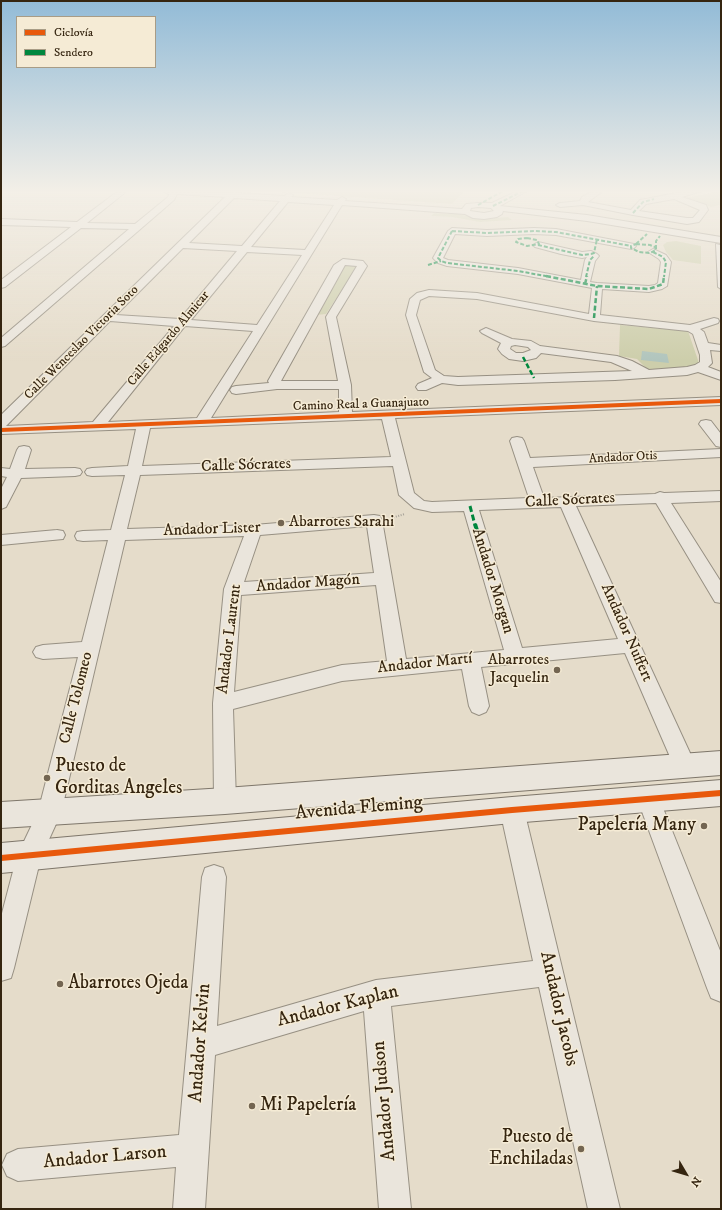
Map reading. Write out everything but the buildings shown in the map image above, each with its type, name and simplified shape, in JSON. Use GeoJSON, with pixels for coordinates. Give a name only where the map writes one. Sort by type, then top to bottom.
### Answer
{"type":"FeatureCollection","features":[{"type":"Feature","properties":{"kind":"street"},"geometry":{"type":"LineString","coordinates":[[1,285],[48,247]]}},
{"type":"Feature","properties":{"kind":"street"},"geometry":{"type":"LineString","coordinates":[[1,344],[113,247]]}},
{"type":"Feature","properties":{"kind":"street","name":"Calle Wenceslao Victoria Soto"},"geometry":{"type":"LineString","coordinates":[[1,423],[178,247]]}},
{"type":"Feature","properties":{"kind":"street"},"geometry":{"type":"LineString","coordinates":[[219,247],[307,253]]}},
{"type":"Feature","properties":{"kind":"street"},"geometry":{"type":"LineString","coordinates":[[201,422],[311,247]]}},
{"type":"Feature","properties":{"kind":"street"},"geometry":{"type":"LineString","coordinates":[[441,261],[438,258],[443,247]]}},
{"type":"Feature","properties":{"kind":"street"},"geometry":{"type":"LineString","coordinates":[[548,247],[575,254],[594,256]]}},
{"type":"Feature","properties":{"kind":"street"},"geometry":{"type":"LineString","coordinates":[[584,284],[590,260],[594,256],[595,247]]}},
{"type":"Feature","properties":{"kind":"street"},"geometry":{"type":"LineString","coordinates":[[428,265],[441,261],[447,263],[518,271],[597,286],[650,289],[658,288],[663,284],[666,262],[663,257],[654,250],[639,252],[633,250],[634,247]]}},
{"type":"Feature","properties":{"kind":"street","name":"Calle Edgardo Almicar"},"geometry":{"type":"LineString","coordinates":[[96,427],[243,249]]}},
{"type":"Feature","properties":{"kind":"street"},"geometry":{"type":"LineString","coordinates":[[277,385],[274,381],[339,265],[343,262],[360,263],[362,266],[331,317],[344,385],[346,416]]}},
{"type":"Feature","properties":{"kind":"street"},"geometry":{"type":"LineString","coordinates":[[594,318],[597,286]]}},
{"type":"Feature","properties":{"kind":"street"},"geometry":{"type":"LineString","coordinates":[[691,328],[698,332],[704,350],[706,363],[699,368],[687,371],[458,381],[441,379],[430,372],[411,316],[416,293],[429,293],[477,296],[594,318],[691,328],[714,321]]}},
{"type":"Feature","properties":{"kind":"street"},"geometry":{"type":"LineString","coordinates":[[311,316],[331,317]]}},
{"type":"Feature","properties":{"kind":"street"},"geometry":{"type":"LineString","coordinates":[[107,318],[259,328]]}},
{"type":"Feature","properties":{"kind":"street"},"geometry":{"type":"LineString","coordinates":[[486,331],[510,342],[526,342],[536,349],[613,359],[628,364],[645,374]]}},
{"type":"Feature","properties":{"kind":"street"},"geometry":{"type":"LineString","coordinates":[[510,342],[504,346],[506,352],[513,356],[523,357],[535,354],[536,349]]}},
{"type":"Feature","properties":{"kind":"street"},"geometry":{"type":"LineString","coordinates":[[704,350],[721,348]]}},
{"type":"Feature","properties":{"kind":"street"},"geometry":{"type":"LineString","coordinates":[[704,350],[721,357]]}},
{"type":"Feature","properties":{"kind":"street"},"geometry":{"type":"LineString","coordinates":[[523,357],[534,378]]}},
{"type":"Feature","properties":{"kind":"street"},"geometry":{"type":"LineString","coordinates":[[699,368],[721,376]]}},
{"type":"Feature","properties":{"kind":"street"},"geometry":{"type":"LineString","coordinates":[[422,387],[441,379]]}},
{"type":"Feature","properties":{"kind":"street"},"geometry":{"type":"LineString","coordinates":[[236,390],[267,388],[277,385],[344,385]]}},
{"type":"Feature","properties":{"kind":"street","name":"Camino Real a Guanajuato"},"geometry":{"type":"LineString","coordinates":[[1,430],[721,401]]}},
{"type":"Feature","properties":{"kind":"street"},"geometry":{"type":"LineString","coordinates":[[388,414],[407,495],[419,505]]}},
{"type":"Feature","properties":{"kind":"street","name":"Calle Tolomeo"},"geometry":{"type":"LineString","coordinates":[[2,961],[29,856],[49,813],[144,424]]}},
{"type":"Feature","properties":{"kind":"street"},"geometry":{"type":"LineString","coordinates":[[706,424],[721,443]]}},
{"type":"Feature","properties":{"kind":"street"},"geometry":{"type":"LineString","coordinates":[[517,440],[538,503]]}},
{"type":"Feature","properties":{"kind":"street"},"geometry":{"type":"LineString","coordinates":[[1,504],[8,473],[24,450]]}},
{"type":"Feature","properties":{"kind":"street","name":"Andador Otis"},"geometry":{"type":"LineString","coordinates":[[524,463],[721,453]]}},
{"type":"Feature","properties":{"kind":"street","name":"Calle Sócrates"},"geometry":{"type":"LineString","coordinates":[[92,472],[400,461]]}},
{"type":"Feature","properties":{"kind":"street"},"geometry":{"type":"LineString","coordinates":[[8,473],[75,472]]}},
{"type":"Feature","properties":{"kind":"street","name":"Calle Sócrates"},"geometry":{"type":"LineString","coordinates":[[419,505],[432,507],[470,506],[660,497],[721,496]]}},
{"type":"Feature","properties":{"kind":"street"},"geometry":{"type":"LineString","coordinates":[[660,497],[721,597]]}},
{"type":"Feature","properties":{"kind":"street","name":"Andador Nuffert"},"geometry":{"type":"LineString","coordinates":[[566,501],[685,766]]}},
{"type":"Feature","properties":{"kind":"street","name":"Andador Morgan"},"geometry":{"type":"LineString","coordinates":[[470,506],[515,656]]}},
{"type":"Feature","properties":{"kind":"street"},"geometry":{"type":"LineString","coordinates":[[374,520],[398,667]]}},
{"type":"Feature","properties":{"kind":"street","name":"Andador Lister"},"geometry":{"type":"LineString","coordinates":[[83,536],[254,530],[374,520]]}},
{"type":"Feature","properties":{"kind":"street","name":"Andador Laurent"},"geometry":{"type":"LineString","coordinates":[[225,801],[223,703],[233,589],[254,530]]}},
{"type":"Feature","properties":{"kind":"street"},"geometry":{"type":"LineString","coordinates":[[1,540],[57,535]]}},
{"type":"Feature","properties":{"kind":"street","name":"Andador Magón"},"geometry":{"type":"LineString","coordinates":[[233,589],[383,578]]}},
{"type":"Feature","properties":{"kind":"street","name":"Andador Martí"},"geometry":{"type":"LineString","coordinates":[[223,703],[342,673],[631,645]]}},
{"type":"Feature","properties":{"kind":"street"},"geometry":{"type":"LineString","coordinates":[[42,652],[90,649]]}},
{"type":"Feature","properties":{"kind":"street"},"geometry":{"type":"LineString","coordinates":[[470,660],[479,706]]}},
{"type":"Feature","properties":{"kind":"street","name":"Avenida Fleming"},"geometry":{"type":"LineString","coordinates":[[1,815],[225,801],[721,763]]}},
{"type":"Feature","properties":{"kind":"street","name":"Avenida Fleming"},"geometry":{"type":"LineString","coordinates":[[1,858],[512,810],[721,793]]}},
{"type":"Feature","properties":{"kind":"street"},"geometry":{"type":"LineString","coordinates":[[648,798],[721,988]]}},
{"type":"Feature","properties":{"kind":"street","name":"Andador Jacobs"},"geometry":{"type":"LineString","coordinates":[[512,810],[604,1209]]}},
{"type":"Feature","properties":{"kind":"street","name":"Andador Kelvin"},"geometry":{"type":"LineString","coordinates":[[189,1209],[214,877]]}},
{"type":"Feature","properties":{"kind":"street","name":"Andador Kaplan"},"geometry":{"type":"LineString","coordinates":[[201,1045],[376,994],[550,972]]}},
{"type":"Feature","properties":{"kind":"street","name":"Andador Judson"},"geometry":{"type":"LineString","coordinates":[[376,994],[395,1209]]}},
{"type":"Feature","properties":{"kind":"street","name":"Andador Larson"},"geometry":{"type":"LineString","coordinates":[[18,1165],[193,1150]]}},
{"type":"Feature","properties":{"kind":"lane"},"geometry":{"type":"LineString","coordinates":[[720,247],[721,287]]}},
{"type":"Feature","properties":{"kind":"path"},"geometry":{"type":"LineString","coordinates":[[374,520],[402,516],[419,505]]}},
{"type":"Feature","properties":{"kind":"green space"},"geometry":{"type":"Polygon","coordinates":[[[664,247],[701,247],[701,264],[673,260],[664,247]]]}},
{"type":"Feature","properties":{"kind":"green space"},"geometry":{"type":"Polygon","coordinates":[[[342,265],[358,265],[326,314],[316,315],[342,265]]]}},
{"type":"Feature","properties":{"kind":"green space"},"geometry":{"type":"Polygon","coordinates":[[[620,325],[688,331],[700,366],[650,372],[637,359],[619,356],[620,325]]]}},
{"type":"Feature","properties":{"kind":"shaded area"},"geometry":{"type":"Polygon","coordinates":[[[642,351],[667,354],[669,363],[641,360],[642,351]]]}},
{"type":"Feature","properties":{"kind":"marked path"},"geometry":{"type":"LineString","coordinates":[[443,247],[438,258],[447,263],[518,271],[597,286],[649,289],[663,284],[666,262],[663,257],[653,252]]}},
{"type":"Feature","properties":{"kind":"marked path"},"geometry":{"type":"LineString","coordinates":[[547,247],[582,255],[591,254]]}},
{"type":"Feature","properties":{"kind":"marked path"},"geometry":{"type":"LineString","coordinates":[[591,254],[594,253],[595,247]]}},
{"type":"Feature","properties":{"kind":"marked path"},"geometry":{"type":"LineString","coordinates":[[631,247],[639,252],[650,253],[656,250],[655,247]]}},
{"type":"Feature","properties":{"kind":"marked path"},"geometry":{"type":"LineString","coordinates":[[585,284],[590,260],[594,256]]}},
{"type":"Feature","properties":{"kind":"marked path"},"geometry":{"type":"LineString","coordinates":[[428,265],[441,261]]}},
{"type":"Feature","properties":{"kind":"marked path"},"geometry":{"type":"LineString","coordinates":[[594,318],[597,286]]}},
{"type":"Feature","properties":{"kind":"marked path"},"geometry":{"type":"LineString","coordinates":[[523,357],[534,378]]}},
{"type":"Feature","properties":{"kind":"marked path"},"geometry":{"type":"LineString","coordinates":[[470,506],[478,534]]}},
{"type":"Feature","properties":{"kind":"cycle path"},"geometry":{"type":"LineString","coordinates":[[1,430],[721,401]]}},
{"type":"Feature","properties":{"kind":"cycle path"},"geometry":{"type":"LineString","coordinates":[[1,858],[512,810],[721,793]]}},
{"type":"Feature","properties":{"kind":"place","name":"Abarrotes Sarahi"},"geometry":{"type":"Point","coordinates":[281,523]}},
{"type":"Feature","properties":{"kind":"place","name":"Abarrotes Jacquelin"},"geometry":{"type":"Point","coordinates":[557,670]}},
{"type":"Feature","properties":{"kind":"place","name":"Puesto de Gorditas Angeles"},"geometry":{"type":"Point","coordinates":[47,778]}},
{"type":"Feature","properties":{"kind":"place","name":"Papelería Many"},"geometry":{"type":"Point","coordinates":[704,826]}},
{"type":"Feature","properties":{"kind":"place","name":"Abarrotes Ojeda"},"geometry":{"type":"Point","coordinates":[60,984]}},
{"type":"Feature","properties":{"kind":"place","name":"Mi Papelería"},"geometry":{"type":"Point","coordinates":[252,1106]}},
{"type":"Feature","properties":{"kind":"place","name":"Puesto de Enchiladas"},"geometry":{"type":"Point","coordinates":[581,1149]}}]}
